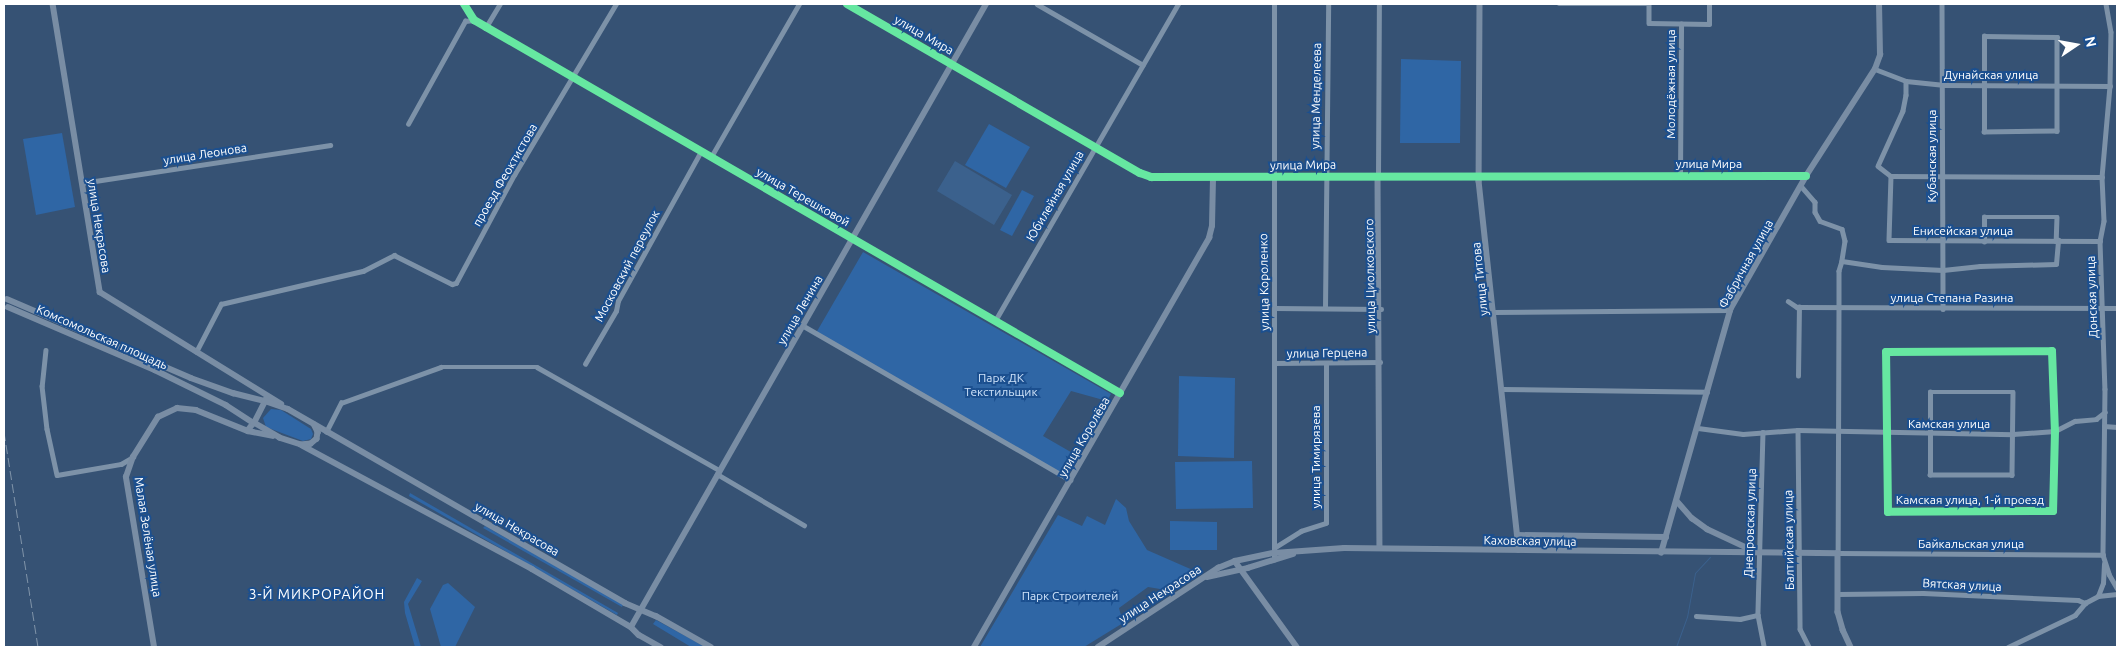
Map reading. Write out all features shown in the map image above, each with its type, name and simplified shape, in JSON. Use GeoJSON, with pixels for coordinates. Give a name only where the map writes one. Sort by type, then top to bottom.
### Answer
{"type":"FeatureCollection","features":[{"type":"Feature","properties":{"kind":"street","name":"улица Некрасова"},"geometry":{"type":"LineString","coordinates":[[53,4],[100,292],[264,392],[288,410]]}},
{"type":"Feature","properties":{"kind":"street"},"geometry":{"type":"LineString","coordinates":[[464,4],[474,20]]}},
{"type":"Feature","properties":{"kind":"street"},"geometry":{"type":"LineString","coordinates":[[486,27],[500,4]]}},
{"type":"Feature","properties":{"kind":"street","name":"проезд Феоктистова"},"geometry":{"type":"LineString","coordinates":[[196,352],[221,304],[363,271],[394,255],[452,284],[456,283],[514,174],[616,4]]}},
{"type":"Feature","properties":{"kind":"street"},"geometry":{"type":"LineString","coordinates":[[711,157],[799,4]]}},
{"type":"Feature","properties":{"kind":"street","name":"улица Мира"},"geometry":{"type":"LineString","coordinates":[[847,4],[1140,173],[1151,177],[1806,176]]}},
{"type":"Feature","properties":{"kind":"street","name":"улица Ленина"},"geometry":{"type":"LineString","coordinates":[[631,627],[986,4]]}},
{"type":"Feature","properties":{"kind":"street"},"geometry":{"type":"LineString","coordinates":[[1037,4],[1143,65]]}},
{"type":"Feature","properties":{"kind":"street","name":"Юбилейная улица"},"geometry":{"type":"LineString","coordinates":[[995,321],[1178,4]]}},
{"type":"Feature","properties":{"kind":"street","name":"улица Короленко"},"geometry":{"type":"LineString","coordinates":[[1274,4],[1274,554]]}},
{"type":"Feature","properties":{"kind":"street","name":"улица Менделеева"},"geometry":{"type":"LineString","coordinates":[[1325,308],[1324,176],[1328,4]]}},
{"type":"Feature","properties":{"kind":"street","name":"улица Циолковского"},"geometry":{"type":"LineString","coordinates":[[1379,4],[1380,548]]}},
{"type":"Feature","properties":{"kind":"street","name":"улица Титова"},"geometry":{"type":"LineString","coordinates":[[1480,4],[1480,176],[1519,550]]}},
{"type":"Feature","properties":{"kind":"street"},"geometry":{"type":"LineString","coordinates":[[1559,4],[1649,4],[1649,23],[1681,24],[1709,24],[1709,4]]}},
{"type":"Feature","properties":{"kind":"street","name":"Фабричная улица"},"geometry":{"type":"LineString","coordinates":[[1661,553],[1730,310],[1806,176],[1875,69],[1880,55],[1879,4]]}},
{"type":"Feature","properties":{"kind":"street","name":"Кубанская улица"},"geometry":{"type":"LineString","coordinates":[[1942,4],[1944,176],[1941,238],[1943,308]]}},
{"type":"Feature","properties":{"kind":"street","name":"Донская улица"},"geometry":{"type":"LineString","coordinates":[[2106,4],[2111,32],[2110,86],[2102,177],[2104,220],[2100,241],[2105,412],[2104,557],[2109,574],[2117,588]]}},
{"type":"Feature","properties":{"kind":"street"},"geometry":{"type":"LineString","coordinates":[[408,124],[465,20],[474,20]]}},
{"type":"Feature","properties":{"kind":"street","name":"улица Терешковой"},"geometry":{"type":"LineString","coordinates":[[474,20],[1120,393]]}},
{"type":"Feature","properties":{"kind":"street","name":"Молодёжная улица"},"geometry":{"type":"LineString","coordinates":[[1680,175],[1681,24]]}},
{"type":"Feature","properties":{"kind":"street"},"geometry":{"type":"LineString","coordinates":[[1984,36],[2057,37],[2057,85],[2057,131],[1984,132],[1984,36]]}},
{"type":"Feature","properties":{"kind":"street","name":"Дунайская улица"},"geometry":{"type":"LineString","coordinates":[[1875,69],[1906,81],[1942,85],[2110,86]]}},
{"type":"Feature","properties":{"kind":"street"},"geometry":{"type":"LineString","coordinates":[[1906,81],[1903,112],[1878,166],[1891,176],[2102,177]]}},
{"type":"Feature","properties":{"kind":"street","name":"улица Леонова"},"geometry":{"type":"LineString","coordinates":[[82,183],[330,145]]}},
{"type":"Feature","properties":{"kind":"street","name":"Московский переулок"},"geometry":{"type":"LineString","coordinates":[[585,364],[616,311],[618,301],[702,151]]}},
{"type":"Feature","properties":{"kind":"street","name":"Енисейская улица"},"geometry":{"type":"LineString","coordinates":[[1891,176],[1889,240],[1941,238],[1984,242],[2100,241]]}},
{"type":"Feature","properties":{"kind":"street","name":"улица Королёва"},"geometry":{"type":"LineString","coordinates":[[974,647],[1210,238],[1213,177]]}},
{"type":"Feature","properties":{"kind":"street"},"geometry":{"type":"LineString","coordinates":[[1801,186],[1815,202],[1815,212],[1820,221],[1842,229],[1845,241],[1839,271],[1838,594],[1840,621],[1851,647]]}},
{"type":"Feature","properties":{"kind":"street"},"geometry":{"type":"LineString","coordinates":[[1842,261],[1882,267],[1943,270],[1980,266],[2056,264],[2056,217],[1984,217],[1984,242]]}},
{"type":"Feature","properties":{"kind":"street","name":"улица Некрасова"},"geometry":{"type":"LineString","coordinates":[[7,299],[191,378],[288,410],[640,610],[656,616],[711,647]]}},
{"type":"Feature","properties":{"kind":"street"},"geometry":{"type":"LineString","coordinates":[[1788,300],[1799,307],[1798,376]]}},
{"type":"Feature","properties":{"kind":"street","name":"Комсомольская площадь"},"geometry":{"type":"LineString","coordinates":[[8,306],[187,386],[254,423]]}},
{"type":"Feature","properties":{"kind":"street","name":"улица Степана Разина"},"geometry":{"type":"LineString","coordinates":[[1799,307],[2117,308]]}},
{"type":"Feature","properties":{"kind":"street"},"geometry":{"type":"LineString","coordinates":[[1275,308],[1381,309]]}},
{"type":"Feature","properties":{"kind":"street"},"geometry":{"type":"LineString","coordinates":[[1494,312],[1730,310]]}},
{"type":"Feature","properties":{"kind":"street"},"geometry":{"type":"LineString","coordinates":[[802,325],[1071,480]]}},
{"type":"Feature","properties":{"kind":"street"},"geometry":{"type":"LineString","coordinates":[[46,350],[42,386],[47,429],[57,476],[121,464],[133,457]]}},
{"type":"Feature","properties":{"kind":"street","name":"Камская улица, 1-й проезд"},"geometry":{"type":"LineString","coordinates":[[2052,351],[2055,431],[2053,511],[1888,512],[1886,352],[2052,351]]}},
{"type":"Feature","properties":{"kind":"street","name":"улица Герцена"},"geometry":{"type":"LineString","coordinates":[[1274,363],[1380,362]]}},
{"type":"Feature","properties":{"kind":"street","name":"улица Тимирязева"},"geometry":{"type":"LineString","coordinates":[[1274,554],[1302,532],[1326,522],[1326,364]]}},
{"type":"Feature","properties":{"kind":"street"},"geometry":{"type":"LineString","coordinates":[[326,432],[341,404],[441,367],[536,367],[718,472],[746,492],[804,525]]}},
{"type":"Feature","properties":{"kind":"street"},"geometry":{"type":"LineString","coordinates":[[1502,390],[1707,392]]}},
{"type":"Feature","properties":{"kind":"street"},"geometry":{"type":"LineString","coordinates":[[248,431],[265,401],[264,392]]}},
{"type":"Feature","properties":{"kind":"street"},"geometry":{"type":"LineString","coordinates":[[1930,392],[2013,392],[2013,434],[2012,475],[1930,475],[1930,392]]}},
{"type":"Feature","properties":{"kind":"street","name":"Малая Зелёная улица"},"geometry":{"type":"LineString","coordinates":[[154,647],[126,477],[133,457],[158,417],[177,408],[196,410],[248,431],[280,438]]}},
{"type":"Feature","properties":{"kind":"street","name":"Камская улица"},"geometry":{"type":"LineString","coordinates":[[1698,428],[1743,434],[1798,430],[1930,434],[2013,434],[2055,431],[2075,421],[2096,419],[2105,412]]}},
{"type":"Feature","properties":{"kind":"street"},"geometry":{"type":"LineString","coordinates":[[254,423],[280,438],[328,457],[532,569],[631,627],[639,635],[661,647]]}},
{"type":"Feature","properties":{"kind":"street"},"geometry":{"type":"LineString","coordinates":[[301,445],[311,444],[317,439],[318,432],[314,424]]}},
{"type":"Feature","properties":{"kind":"street"},"geometry":{"type":"LineString","coordinates":[[2104,426],[2117,427]]}},
{"type":"Feature","properties":{"kind":"street","name":"Балтийская улица"},"geometry":{"type":"LineString","coordinates":[[1798,430],[1800,629],[1808,647]]}},
{"type":"Feature","properties":{"kind":"street","name":"Днепровская улица"},"geometry":{"type":"LineString","coordinates":[[1763,432],[1758,553],[1758,615],[1764,647]]}},
{"type":"Feature","properties":{"kind":"street"},"geometry":{"type":"LineString","coordinates":[[1677,501],[1692,518],[1707,529],[1758,553],[1838,553]]}},
{"type":"Feature","properties":{"kind":"street"},"geometry":{"type":"LineString","coordinates":[[1517,535],[1666,537]]}},
{"type":"Feature","properties":{"kind":"street","name":"Каховская улица"},"geometry":{"type":"LineString","coordinates":[[1235,561],[1274,554],[1344,548],[1758,553]]}},
{"type":"Feature","properties":{"kind":"street","name":"Байкальская улица"},"geometry":{"type":"LineString","coordinates":[[1838,553],[2104,557]]}},
{"type":"Feature","properties":{"kind":"street","name":"Каховская улица"},"geometry":{"type":"LineString","coordinates":[[1203,578],[1240,570],[1274,554]]}},
{"type":"Feature","properties":{"kind":"street"},"geometry":{"type":"LineString","coordinates":[[2098,596],[2103,583],[2104,557]]}},
{"type":"Feature","properties":{"kind":"street","name":"улица Некрасова"},"geometry":{"type":"LineString","coordinates":[[1098,647],[1203,578],[1235,561]]}},
{"type":"Feature","properties":{"kind":"street"},"geometry":{"type":"LineString","coordinates":[[1235,561],[1297,647]]}},
{"type":"Feature","properties":{"kind":"street","name":"Вятская улица"},"geometry":{"type":"LineString","coordinates":[[1838,594],[1923,593],[2078,600],[2085,603]]}},
{"type":"Feature","properties":{"kind":"street"},"geometry":{"type":"LineString","coordinates":[[2008,647],[2075,615],[2085,603],[2098,596],[2117,594]]}},
{"type":"Feature","properties":{"kind":"street"},"geometry":{"type":"LineString","coordinates":[[1696,616],[1740,620],[1758,615]]}},
{"type":"Feature","properties":{"kind":"green space"},"geometry":{"type":"Polygon","coordinates":[[[1401,59],[1461,61],[1460,143],[1400,143],[1401,59]]]}},
{"type":"Feature","properties":{"kind":"green space"},"geometry":{"type":"Polygon","coordinates":[[[989,124],[1030,147],[1006,188],[965,165],[989,124]]]}},
{"type":"Feature","properties":{"kind":"green space"},"geometry":{"type":"Polygon","coordinates":[[[62,133],[75,207],[36,215],[23,139],[62,133]]]}},
{"type":"Feature","properties":{"kind":"green space"},"geometry":{"type":"Polygon","coordinates":[[[1022,190],[1034,196],[1012,236],[1000,230],[1022,190]]]}},
{"type":"Feature","properties":{"kind":"green space","name":"Парк ДК Текстильщик"},"geometry":{"type":"Polygon","coordinates":[[[863,252],[1111,394],[1107,401],[1071,391],[1043,436],[1076,455],[1065,476],[816,333],[863,252]]]}},
{"type":"Feature","properties":{"kind":"green space"},"geometry":{"type":"Polygon","coordinates":[[[1179,376],[1235,378],[1234,458],[1178,456],[1179,376]]]}},
{"type":"Feature","properties":{"kind":"green space"},"geometry":{"type":"Polygon","coordinates":[[[271,409],[281,410],[311,429],[313,434],[311,439],[303,441],[266,427],[263,418],[271,409]]]}},
{"type":"Feature","properties":{"kind":"green space"},"geometry":{"type":"Polygon","coordinates":[[[1252,461],[1253,508],[1176,509],[1175,462],[1252,461]]]}},
{"type":"Feature","properties":{"kind":"green space"},"geometry":{"type":"Polygon","coordinates":[[[410,493],[618,613],[617,615],[409,496],[410,493]]]}},
{"type":"Feature","properties":{"kind":"green space","name":"Парк Строителей"},"geometry":{"type":"Polygon","coordinates":[[[1116,499],[1126,508],[1129,521],[1147,550],[1195,571],[1166,590],[1148,587],[1119,608],[1123,623],[1084,647],[980,647],[1058,515],[1082,526],[1087,516],[1105,525],[1116,499]]]}},
{"type":"Feature","properties":{"kind":"green space"},"geometry":{"type":"Polygon","coordinates":[[[1170,521],[1217,522],[1217,550],[1170,550],[1170,521]]]}},
{"type":"Feature","properties":{"kind":"green space"},"geometry":{"type":"Polygon","coordinates":[[[485,526],[623,604],[622,607],[483,528],[485,526]]]}},
{"type":"Feature","properties":{"kind":"green space"},"geometry":{"type":"Polygon","coordinates":[[[417,578],[422,581],[408,604],[421,647],[415,647],[405,613],[404,602],[417,578]]]}},
{"type":"Feature","properties":{"kind":"green space"},"geometry":{"type":"Polygon","coordinates":[[[448,583],[475,607],[455,647],[441,647],[430,609],[443,585],[448,583]]]}},
{"type":"Feature","properties":{"kind":"green space"},"geometry":{"type":"Polygon","coordinates":[[[656,620],[705,647],[691,647],[653,624],[656,620]]]}},
{"type":"Feature","properties":{"kind":"shaded area"},"geometry":{"type":"Polygon","coordinates":[[[955,161],[1012,195],[994,225],[937,191],[955,161]]]}},
{"type":"Feature","properties":{"kind":"waterway"},"geometry":{"type":"LineString","coordinates":[[1676,647],[1687,617],[1695,573],[1710,557]]}},
{"type":"Feature","properties":{"kind":"railway"},"geometry":{"type":"LineString","coordinates":[[4,432],[38,647]]}},
{"type":"Feature","properties":{"kind":"cycle path"},"geometry":{"type":"LineString","coordinates":[[464,4],[474,20],[1120,393]]}},
{"type":"Feature","properties":{"kind":"cycle path"},"geometry":{"type":"LineString","coordinates":[[847,4],[1140,173],[1151,177],[1806,176]]}},
{"type":"Feature","properties":{"kind":"cycle path"},"geometry":{"type":"LineString","coordinates":[[2052,351],[2055,431],[2053,511],[1888,512],[1886,352],[2052,351]]}},
{"type":"Feature","properties":{"kind":"district","name":"3-Й МИКРОРАЙОН"},"geometry":{"type":"Point","coordinates":[317,594]}}]}
